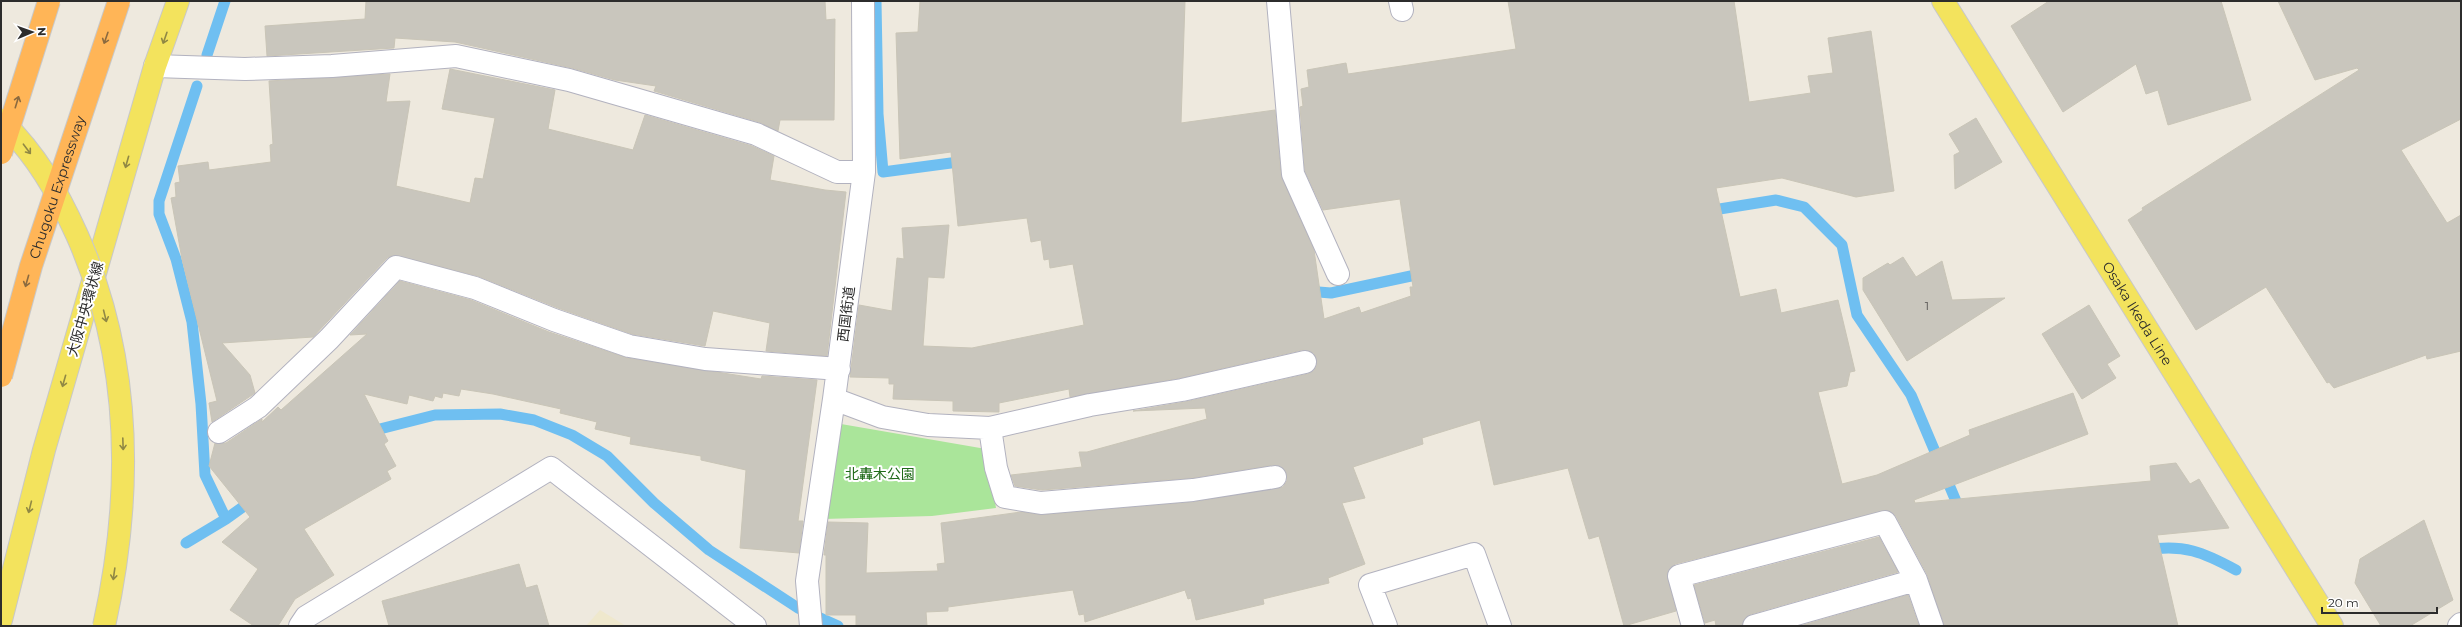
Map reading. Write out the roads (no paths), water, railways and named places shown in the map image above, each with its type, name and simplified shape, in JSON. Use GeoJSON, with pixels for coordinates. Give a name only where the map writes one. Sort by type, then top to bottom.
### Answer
{"type":"FeatureCollection","features":[{"type":"Feature","properties":{"kind":"highway"},"geometry":{"type":"LineString","coordinates":[[1,153],[49,1]]}},
{"type":"Feature","properties":{"kind":"highway","name":"Chugoku Expressway"},"geometry":{"type":"LineString","coordinates":[[1,376],[32,266],[119,1]]}},
{"type":"Feature","properties":{"kind":"main road","name":"大阪中央環状線"},"geometry":{"type":"LineString","coordinates":[[1,620],[44,450],[155,66],[178,1]]}},
{"type":"Feature","properties":{"kind":"main road","name":"Osaka Ikeda Line"},"geometry":{"type":"LineString","coordinates":[[1943,1],[2332,626]]}},
{"type":"Feature","properties":{"kind":"main road"},"geometry":{"type":"LineString","coordinates":[[1,120],[23,144],[46,175],[63,204],[96,283],[112,344],[122,420],[124,474],[116,560],[104,626]]}},
{"type":"Feature","properties":{"kind":"street","name":"西国街道"},"geometry":{"type":"LineString","coordinates":[[811,626],[807,581],[834,399],[864,172],[863,1]]}},
{"type":"Feature","properties":{"kind":"street"},"geometry":{"type":"LineString","coordinates":[[1278,1],[1293,174],[1338,274]]}},
{"type":"Feature","properties":{"kind":"street"},"geometry":{"type":"LineString","coordinates":[[155,66],[253,69],[332,66],[456,56],[576,82],[756,134],[837,172],[864,172]]}},
{"type":"Feature","properties":{"kind":"street"},"geometry":{"type":"LineString","coordinates":[[219,432],[258,406],[329,339],[396,266],[475,288],[554,320],[629,346],[705,359],[838,369]]}},
{"type":"Feature","properties":{"kind":"street"},"geometry":{"type":"LineString","coordinates":[[834,399],[882,417],[928,425],[990,428],[1090,405],[1182,390],[1305,362]]}},
{"type":"Feature","properties":{"kind":"street"},"geometry":{"type":"LineString","coordinates":[[990,428],[996,468],[1005,497],[1042,503],[1193,490],[1275,477]]}},
{"type":"Feature","properties":{"kind":"street"},"geometry":{"type":"LineString","coordinates":[[300,626],[306,617],[550,468],[755,626]]}},
{"type":"Feature","properties":{"kind":"street"},"geometry":{"type":"LineString","coordinates":[[1693,626],[1679,576],[1885,522],[1916,580],[1932,626]]}},
{"type":"Feature","properties":{"kind":"street"},"geometry":{"type":"LineString","coordinates":[[1386,626],[1370,585],[1474,554],[1500,626]]}},
{"type":"Feature","properties":{"kind":"street"},"geometry":{"type":"LineString","coordinates":[[1754,626],[1916,580]]}},
{"type":"Feature","properties":{"kind":"waterway"},"geometry":{"type":"LineString","coordinates":[[207,55],[225,1]]}},
{"type":"Feature","properties":{"kind":"waterway"},"geometry":{"type":"LineString","coordinates":[[876,1],[878,114],[883,172],[966,161]]}},
{"type":"Feature","properties":{"kind":"waterway"},"geometry":{"type":"LineString","coordinates":[[197,86],[159,201],[159,214],[176,259],[192,322],[201,404],[205,475],[226,519]]}},
{"type":"Feature","properties":{"kind":"waterway"},"geometry":{"type":"LineString","coordinates":[[1707,211],[1776,200],[1804,207],[1842,245],[1857,315],[1911,395],[1961,513]]}},
{"type":"Feature","properties":{"kind":"waterway"},"geometry":{"type":"LineString","coordinates":[[1306,291],[1331,293],[1425,273]]}},
{"type":"Feature","properties":{"kind":"waterway"},"geometry":{"type":"LineString","coordinates":[[368,432],[435,415],[500,414],[534,420],[572,435],[607,456],[654,503],[709,550],[798,608],[838,626]]}},
{"type":"Feature","properties":{"kind":"waterway"},"geometry":{"type":"LineString","coordinates":[[186,543],[226,519],[254,499]]}},
{"type":"Feature","properties":{"kind":"waterway"},"geometry":{"type":"LineString","coordinates":[[2146,550],[2171,548],[2193,551],[2213,558],[2236,570]]}},
{"type":"Feature","properties":{"kind":"park label","name":"北轟木公園"},"geometry":{"type":"Point","coordinates":[880,474]}}]}
